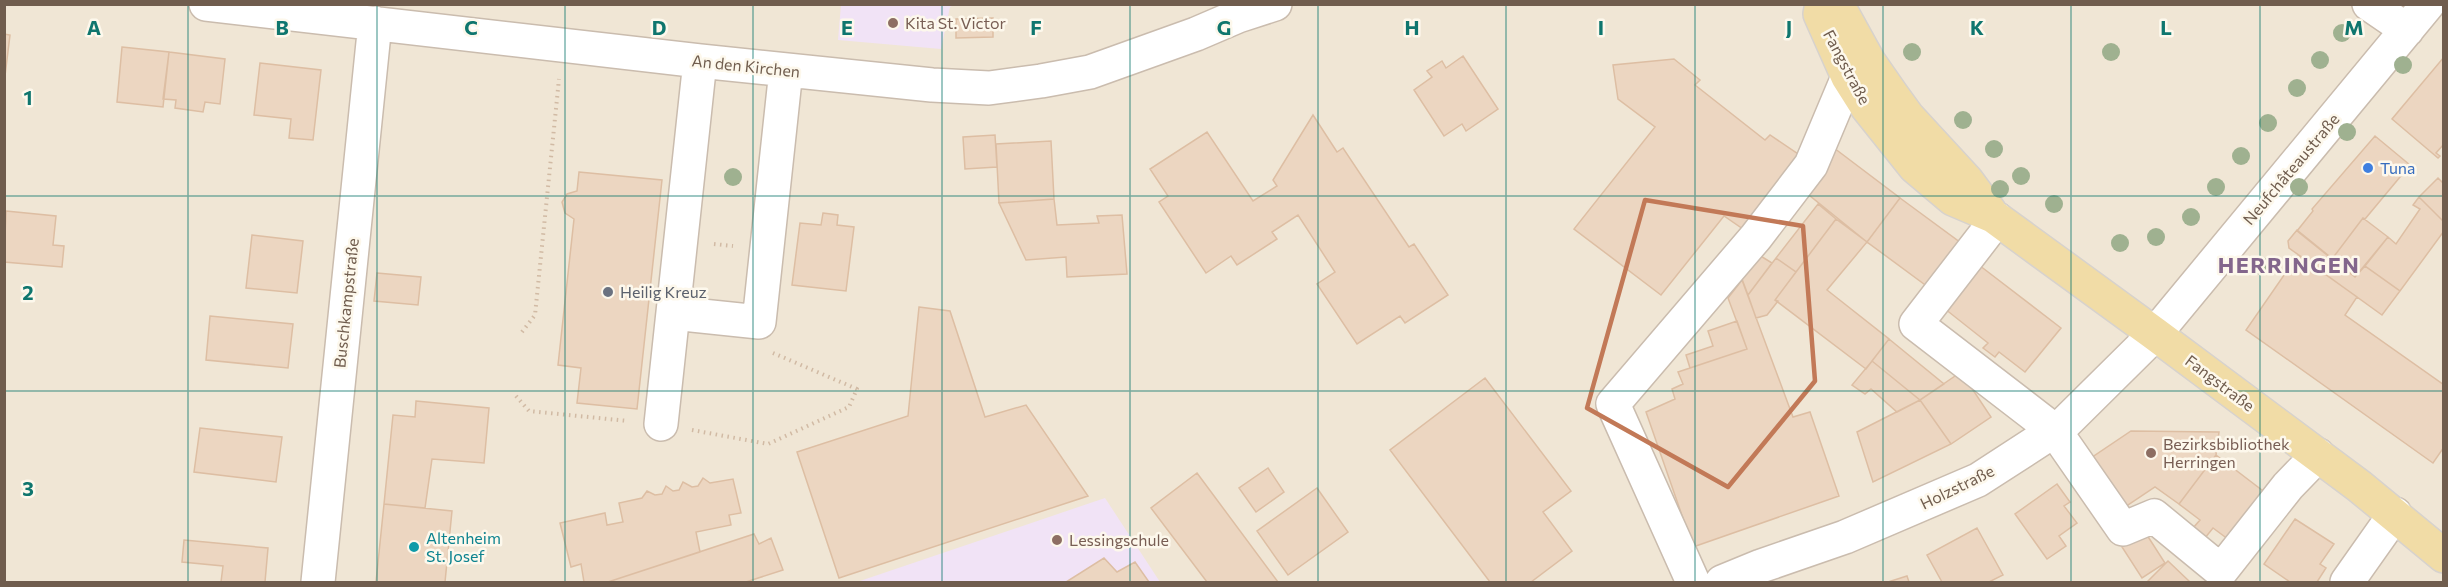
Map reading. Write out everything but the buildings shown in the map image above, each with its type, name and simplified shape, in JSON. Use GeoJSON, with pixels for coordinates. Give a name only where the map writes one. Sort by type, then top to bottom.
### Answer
{"type":"FeatureCollection","features":[{"type":"Feature","properties":{"kind":"main road","name":"Fangstraße"},"geometry":{"type":"LineString","coordinates":[[1822,4],[1820,15],[1859,69],[1908,117],[1967,181],[1995,217],[2318,455],[2395,514],[2444,556]]}},
{"type":"Feature","properties":{"kind":"main road","name":"Fangstraße"},"geometry":{"type":"LineString","coordinates":[[1838,4],[1859,69]]}},
{"type":"Feature","properties":{"kind":"street","name":"An den Kirchen"},"geometry":{"type":"LineString","coordinates":[[206,4],[700,61],[932,85],[989,88],[1090,72],[1275,4]]}},
{"type":"Feature","properties":{"kind":"street"},"geometry":{"type":"LineString","coordinates":[[2369,4],[2407,30]]}},
{"type":"Feature","properties":{"kind":"street","name":"Neufchâteaustraße"},"geometry":{"type":"LineString","coordinates":[[2156,334],[2428,4]]}},
{"type":"Feature","properties":{"kind":"street","name":"Buschkampstraße"},"geometry":{"type":"LineString","coordinates":[[318,582],[375,23]]}},
{"type":"Feature","properties":{"kind":"street"},"geometry":{"type":"LineString","coordinates":[[661,424],[700,61]]}},
{"type":"Feature","properties":{"kind":"street"},"geometry":{"type":"LineString","coordinates":[[1693,582],[1613,404],[1755,237],[1811,165],[1859,69]]}},
{"type":"Feature","properties":{"kind":"street"},"geometry":{"type":"LineString","coordinates":[[673,313],[759,322],[786,70]]}},
{"type":"Feature","properties":{"kind":"street"},"geometry":{"type":"LineString","coordinates":[[1995,217],[1916,324],[2055,431],[2123,529],[2154,516],[2221,571],[2288,486],[2318,455]]}},
{"type":"Feature","properties":{"kind":"street","name":"Holzstraße"},"geometry":{"type":"LineString","coordinates":[[1722,582],[1845,537],[1978,480],[2063,426],[2156,334]]}},
{"type":"Feature","properties":{"kind":"street"},"geometry":{"type":"LineString","coordinates":[[2347,582],[2395,514]]}},
{"type":"Feature","properties":{"kind":"path"},"geometry":{"type":"LineString","coordinates":[[522,332],[536,315],[562,45]]}},
{"type":"Feature","properties":{"kind":"path"},"geometry":{"type":"LineString","coordinates":[[680,240],[767,249]]}},
{"type":"Feature","properties":{"kind":"path"},"geometry":{"type":"LineString","coordinates":[[516,396],[529,411],[661,424],[768,444],[849,407],[857,389],[758,347],[759,322]]}},
{"type":"Feature","properties":{"kind":"highlighted area"},"geometry":{"type":"Polygon","coordinates":[[[1645,200],[1803,226],[1815,381],[1728,487],[1587,408],[1645,200]]]}},
{"type":"Feature","properties":{"kind":"shaded area","name":"Kita St. Victor"},"geometry":{"type":"Polygon","coordinates":[[[841,4],[954,5],[950,7],[941,49],[838,40],[841,4]]]}},
{"type":"Feature","properties":{"kind":"shaded area"},"geometry":{"type":"Polygon","coordinates":[[[5,5],[2443,5],[2443,582],[5,582],[5,5]]]}},
{"type":"Feature","properties":{"kind":"shaded area","name":"Lessingschule"},"geometry":{"type":"Polygon","coordinates":[[[1105,498],[1160,582],[857,582],[1105,498]]]}},
{"type":"Feature","properties":{"kind":"place","name":"Kita St. Victor"},"geometry":{"type":"Point","coordinates":[893,23]}},
{"type":"Feature","properties":{"kind":"place","name":"Tuna"},"geometry":{"type":"Point","coordinates":[2368,168]}},
{"type":"Feature","properties":{"kind":"place","name":"Heilig Kreuz"},"geometry":{"type":"Point","coordinates":[608,292]}},
{"type":"Feature","properties":{"kind":"place","name":"Bezirksbibliothek Herringen"},"geometry":{"type":"Point","coordinates":[2151,453]}},
{"type":"Feature","properties":{"kind":"place","name":"Lessingschule"},"geometry":{"type":"Point","coordinates":[1057,540]}},
{"type":"Feature","properties":{"kind":"place","name":"Altenheim St. Josef"},"geometry":{"type":"Point","coordinates":[414,547]}},
{"type":"Feature","properties":{"kind":"district","name":"HERRINGEN"},"geometry":{"type":"Point","coordinates":[2289,265]}}]}
